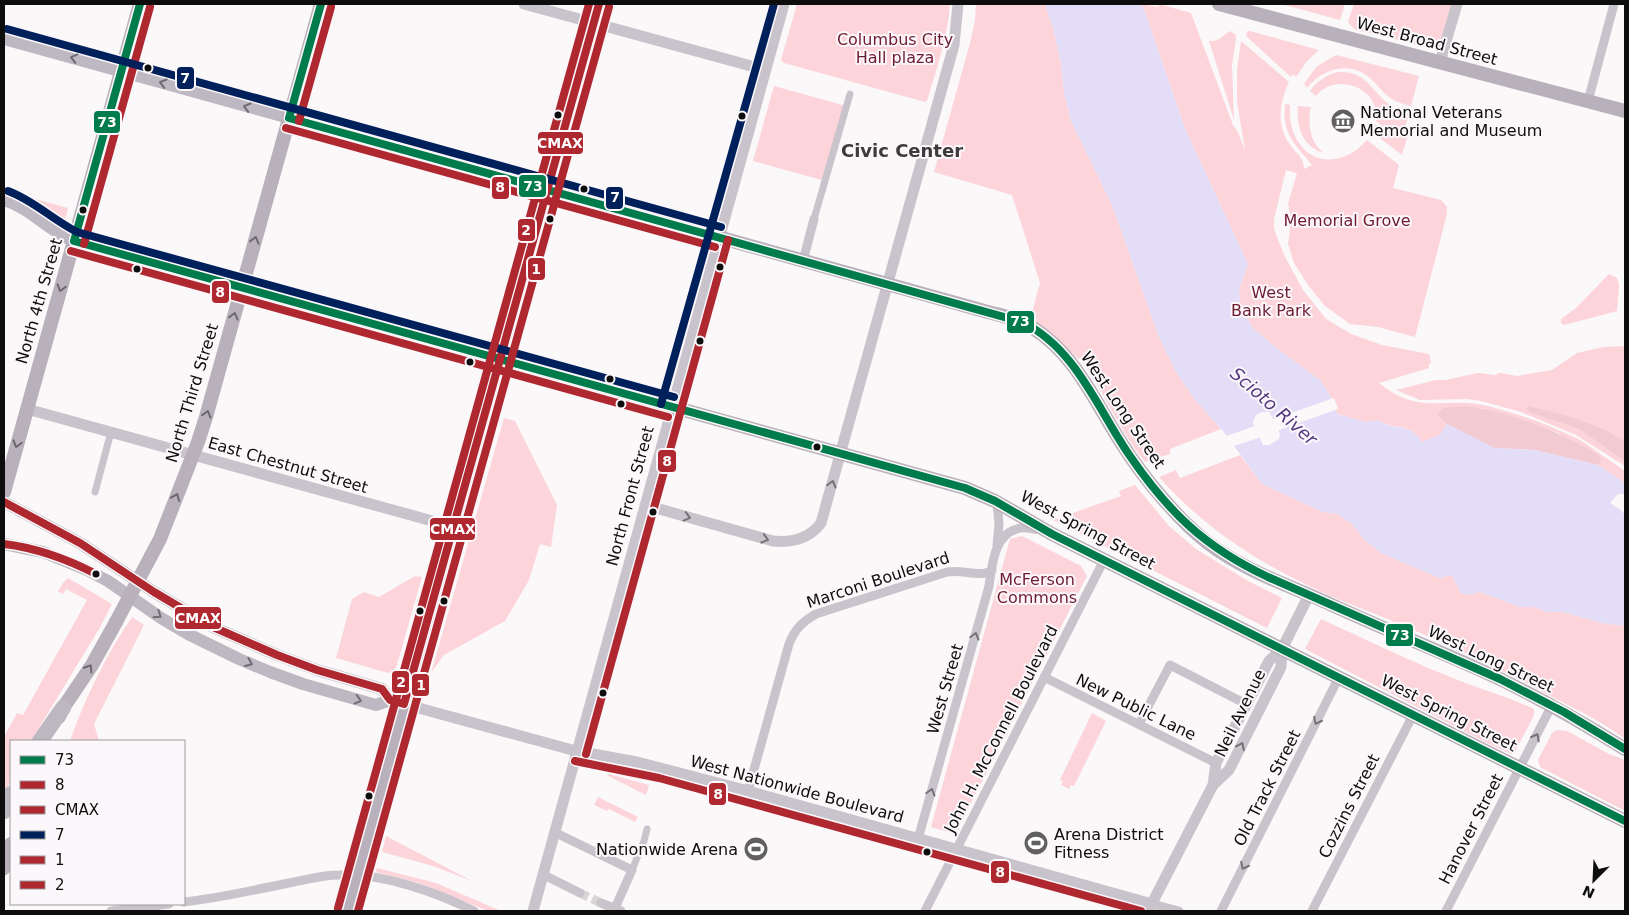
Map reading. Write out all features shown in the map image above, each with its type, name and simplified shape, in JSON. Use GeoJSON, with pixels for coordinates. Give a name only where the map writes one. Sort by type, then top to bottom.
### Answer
{"type":"FeatureCollection","features":[{"type":"Feature","properties":{"kind":"highway"},"geometry":{"type":"LineString","coordinates":[[41,740],[63,708]]}},
{"type":"Feature","properties":{"kind":"highway"},"geometry":{"type":"LineString","coordinates":[[4,811],[10,796]]}},
{"type":"Feature","properties":{"kind":"main road","name":"North 4th Street"},"geometry":{"type":"LineString","coordinates":[[4,492],[140,4]]}},
{"type":"Feature","properties":{"kind":"main road","name":"North Third Street"},"geometry":{"type":"LineString","coordinates":[[49,740],[63,708],[92,664],[160,539],[193,455],[206,417],[321,4]]}},
{"type":"Feature","properties":{"kind":"main road"},"geometry":{"type":"LineString","coordinates":[[348,911],[599,4]]}},
{"type":"Feature","properties":{"kind":"main road","name":"West Broad Street"},"geometry":{"type":"LineString","coordinates":[[1219,4],[1235,6],[1625,111]]}},
{"type":"Feature","properties":{"kind":"main road"},"geometry":{"type":"LineString","coordinates":[[4,39],[289,118]]}},
{"type":"Feature","properties":{"kind":"main road","name":"West Long Street"},"geometry":{"type":"LineString","coordinates":[[289,118],[1018,321],[1045,337],[1065,355],[1075,367],[1123,446],[1145,476],[1184,522],[1207,542],[1236,562],[1263,576],[1500,680],[1625,749]]}},
{"type":"Feature","properties":{"kind":"main road"},"geometry":{"type":"LineString","coordinates":[[4,200],[21,206],[50,228],[74,241]]}},
{"type":"Feature","properties":{"kind":"main road","name":"West Spring Street"},"geometry":{"type":"LineString","coordinates":[[74,241],[965,488],[997,502],[1047,531],[1104,560],[1625,821]]}},
{"type":"Feature","properties":{"kind":"main road"},"geometry":{"type":"LineString","coordinates":[[4,502],[80,543],[154,592],[213,627],[317,670],[382,689],[390,700]]}},
{"type":"Feature","properties":{"kind":"main road"},"geometry":{"type":"LineString","coordinates":[[4,544],[43,552],[88,570],[176,626],[239,659],[338,695],[376,705],[390,700],[404,704]]}},
{"type":"Feature","properties":{"kind":"main road"},"geometry":{"type":"LineString","coordinates":[[88,570],[99,568],[107,560]]}},
{"type":"Feature","properties":{"kind":"main road"},"geometry":{"type":"LineString","coordinates":[[4,868],[10,847]]}},
{"type":"Feature","properties":{"kind":"street"},"geometry":{"type":"LineString","coordinates":[[524,4],[766,70]]}},
{"type":"Feature","properties":{"kind":"street","name":"North Front Street"},"geometry":{"type":"LineString","coordinates":[[533,910],[784,4]]}},
{"type":"Feature","properties":{"kind":"street"},"geometry":{"type":"LineString","coordinates":[[644,505],[773,541],[795,541],[814,531],[821,523],[954,45],[958,4]]}},
{"type":"Feature","properties":{"kind":"street"},"geometry":{"type":"LineString","coordinates":[[1440,62],[1457,4]]}},
{"type":"Feature","properties":{"kind":"street"},"geometry":{"type":"LineString","coordinates":[[1588,101],[1614,4]]}},
{"type":"Feature","properties":{"kind":"street"},"geometry":{"type":"LineString","coordinates":[[803,261],[850,94]]}},
{"type":"Feature","properties":{"kind":"street","name":"East Chestnut Street"},"geometry":{"type":"LineString","coordinates":[[27,409],[454,527]]}},
{"type":"Feature","properties":{"kind":"street"},"geometry":{"type":"LineString","coordinates":[[94,492],[111,432]]}},
{"type":"Feature","properties":{"kind":"street","name":"West Street"},"geometry":{"type":"LineString","coordinates":[[918,839],[989,586],[997,546],[999,524],[997,502]]}},
{"type":"Feature","properties":{"kind":"street"},"geometry":{"type":"LineString","coordinates":[[997,546],[1010,532],[1022,528],[1047,531]]}},
{"type":"Feature","properties":{"kind":"street","name":"John H. McConnell Boulevard"},"geometry":{"type":"LineString","coordinates":[[925,911],[1104,560]]}},
{"type":"Feature","properties":{"kind":"street","name":"Marconi Boulevard"},"geometry":{"type":"LineString","coordinates":[[748,792],[789,644],[792,635],[802,622],[816,614],[947,572],[960,570],[983,574],[992,570]]}},
{"type":"Feature","properties":{"kind":"street","name":"Neil Avenue"},"geometry":{"type":"LineString","coordinates":[[1216,763],[1269,661],[1282,649],[1310,595]]}},
{"type":"Feature","properties":{"kind":"street","name":"Neil Avenue"},"geometry":{"type":"LineString","coordinates":[[1150,907],[1214,785],[1229,770],[1281,667],[1282,649]]}},
{"type":"Feature","properties":{"kind":"street"},"geometry":{"type":"LineString","coordinates":[[1139,724],[1170,665],[1246,704]]}},
{"type":"Feature","properties":{"kind":"street","name":"New Public Lane"},"geometry":{"type":"LineString","coordinates":[[1044,677],[1114,714],[1139,724],[1216,763]]}},
{"type":"Feature","properties":{"kind":"street","name":"Old Track Street"},"geometry":{"type":"LineString","coordinates":[[1222,911],[1339,678]]}},
{"type":"Feature","properties":{"kind":"street","name":"West Nationwide Boulevard"},"geometry":{"type":"LineString","coordinates":[[404,704],[576,751],[645,764],[918,839],[1150,907],[1179,911]]}},
{"type":"Feature","properties":{"kind":"street","name":"Hanover Street"},"geometry":{"type":"LineString","coordinates":[[1446,911],[1551,707]]}},
{"type":"Feature","properties":{"kind":"street","name":"Cozzins Street"},"geometry":{"type":"LineString","coordinates":[[1312,911],[1413,715]]}},
{"type":"Feature","properties":{"kind":"street"},"geometry":{"type":"LineString","coordinates":[[1214,785],[1221,769],[1220,765],[1216,763]]}},
{"type":"Feature","properties":{"kind":"street"},"geometry":{"type":"LineString","coordinates":[[601,903],[617,910],[647,829]]}},
{"type":"Feature","properties":{"kind":"street"},"geometry":{"type":"LineString","coordinates":[[554,832],[632,870]]}},
{"type":"Feature","properties":{"kind":"street"},"geometry":{"type":"LineString","coordinates":[[542,874],[580,893]]}},
{"type":"Feature","properties":{"kind":"street"},"geometry":{"type":"LineString","coordinates":[[185,902],[338,875],[360,875],[438,895],[474,911]]}},
{"type":"Feature","properties":{"kind":"street"},"geometry":{"type":"LineString","coordinates":[[111,911],[161,905]]}},
{"type":"Feature","properties":{"kind":"green space","name":"Columbus City Hall plaza"},"geometry":{"type":"Polygon","coordinates":[[[797,4],[950,4],[944,41],[927,101],[784,63],[781,60],[797,4]]]}},
{"type":"Feature","properties":{"kind":"green space"},"geometry":{"type":"Polygon","coordinates":[[[976,4],[1045,4],[1053,28],[1061,64],[1064,92],[1071,121],[1112,205],[1159,337],[1176,372],[1196,401],[1221,429],[1170,449],[1170,454],[1145,462],[1127,437],[1080,358],[1078,359],[1055,336],[1030,320],[1040,283],[1012,195],[934,172],[970,43],[975,21],[976,4]]]}},
{"type":"Feature","properties":{"kind":"green space"},"geometry":{"type":"Polygon","coordinates":[[[1142,4],[1158,7],[1159,4],[1191,13],[1233,125],[1245,150],[1237,102],[1237,71],[1241,41],[1289,82],[1281,106],[1281,123],[1286,139],[1301,159],[1304,169],[1312,165],[1291,138],[1286,124],[1285,104],[1290,105],[1290,118],[1297,140],[1313,156],[1323,159],[1335,159],[1351,154],[1367,140],[1399,165],[1393,188],[1441,200],[1447,207],[1447,214],[1415,337],[1378,327],[1350,324],[1325,306],[1308,285],[1294,263],[1288,244],[1291,222],[1288,204],[1297,173],[1286,170],[1274,219],[1274,229],[1285,257],[1303,290],[1326,319],[1351,334],[1382,345],[1429,354],[1431,363],[1429,368],[1379,383],[1394,394],[1408,400],[1422,403],[1476,404],[1503,410],[1547,425],[1590,446],[1625,471],[1625,483],[1598,465],[1601,462],[1558,433],[1481,408],[1439,417],[1447,424],[1440,435],[1422,442],[1417,435],[1407,429],[1378,420],[1366,422],[1337,414],[1331,397],[1320,380],[1275,347],[1252,327],[1240,305],[1239,289],[1248,264],[1186,131],[1142,4]]]}},
{"type":"Feature","properties":{"kind":"green space"},"geometry":{"type":"Polygon","coordinates":[[[1281,4],[1345,4],[1340,20],[1281,4]]]}},
{"type":"Feature","properties":{"kind":"green space"},"geometry":{"type":"Polygon","coordinates":[[[1354,4],[1452,4],[1439,46],[1434,49],[1354,29],[1348,22],[1354,4]]]}},
{"type":"Feature","properties":{"kind":"green space"},"geometry":{"type":"Polygon","coordinates":[[[1230,31],[1236,35],[1232,65],[1234,120],[1209,41],[1218,40],[1230,31]]]}},
{"type":"Feature","properties":{"kind":"green space"},"geometry":{"type":"Polygon","coordinates":[[[1248,31],[1319,50],[1307,61],[1296,77],[1293,74],[1291,77],[1247,37],[1248,31]]]}},
{"type":"Feature","properties":{"kind":"green space"},"geometry":{"type":"Polygon","coordinates":[[[1336,55],[1419,76],[1411,106],[1392,99],[1366,75],[1350,69],[1342,68],[1327,72],[1319,76],[1307,88],[1304,84],[1316,67],[1336,55]]]}},
{"type":"Feature","properties":{"kind":"green space"},"geometry":{"type":"Polygon","coordinates":[[[1338,72],[1362,78],[1392,107],[1412,114],[1411,118],[1408,117],[1405,127],[1397,129],[1382,126],[1376,121],[1376,109],[1372,100],[1355,87],[1345,84],[1335,85],[1325,89],[1316,96],[1310,91],[1322,79],[1338,72]]]}},
{"type":"Feature","properties":{"kind":"green space"},"geometry":{"type":"Polygon","coordinates":[[[774,86],[846,106],[825,181],[753,161],[774,86]]]}},
{"type":"Feature","properties":{"kind":"green space"},"geometry":{"type":"Polygon","coordinates":[[[1298,106],[1311,107],[1309,120],[1311,132],[1319,149],[1324,153],[1310,146],[1302,135],[1298,121],[1298,106]]]}},
{"type":"Feature","properties":{"kind":"green space"},"geometry":{"type":"Polygon","coordinates":[[[1375,124],[1383,130],[1392,132],[1410,128],[1402,155],[1372,132],[1375,124]]]}},
{"type":"Feature","properties":{"kind":"green space"},"geometry":{"type":"Polygon","coordinates":[[[24,197],[68,208],[64,223],[24,197]]]}},
{"type":"Feature","properties":{"kind":"green space"},"geometry":{"type":"Polygon","coordinates":[[[1609,274],[1617,278],[1619,285],[1617,311],[1564,325],[1561,323],[1561,319],[1576,308],[1609,274]]]}},
{"type":"Feature","properties":{"kind":"green space"},"geometry":{"type":"Polygon","coordinates":[[[1625,346],[1625,442],[1606,430],[1527,409],[1530,412],[1579,429],[1625,462],[1625,466],[1576,435],[1521,412],[1467,399],[1420,400],[1396,390],[1436,380],[1478,373],[1495,375],[1500,373],[1517,376],[1552,370],[1577,353],[1603,347],[1625,346]]]}},
{"type":"Feature","properties":{"kind":"green space"},"geometry":{"type":"Polygon","coordinates":[[[504,418],[515,421],[557,505],[551,547],[540,544],[529,580],[505,621],[444,655],[431,673],[504,418]]]}},
{"type":"Feature","properties":{"kind":"green space"},"geometry":{"type":"Polygon","coordinates":[[[1240,455],[1262,484],[1323,512],[1337,514],[1351,523],[1365,540],[1381,553],[1440,578],[1452,575],[1461,593],[1480,592],[1520,607],[1534,607],[1548,612],[1563,612],[1602,623],[1625,626],[1625,739],[1592,717],[1496,668],[1434,639],[1331,596],[1255,557],[1195,513],[1159,477],[1176,470],[1180,478],[1240,455]]]}},
{"type":"Feature","properties":{"kind":"green space"},"geometry":{"type":"Polygon","coordinates":[[[1135,485],[1169,526],[1196,549],[1248,581],[1282,598],[1267,628],[1053,520],[1121,496],[1119,491],[1135,485]]]}},
{"type":"Feature","properties":{"kind":"green space","name":"McFerson Commons"},"geometry":{"type":"Polygon","coordinates":[[[1022,536],[1081,566],[1087,576],[955,834],[931,827],[1010,539],[1022,536]]]}},
{"type":"Feature","properties":{"kind":"green space"},"geometry":{"type":"Polygon","coordinates":[[[415,576],[422,577],[396,668],[388,673],[336,658],[352,599],[364,592],[379,597],[415,576]]]}},
{"type":"Feature","properties":{"kind":"green space"},"geometry":{"type":"Polygon","coordinates":[[[68,578],[112,604],[99,629],[32,740],[10,740],[10,781],[4,796],[4,737],[17,713],[23,715],[87,600],[66,589],[63,594],[58,591],[68,578]]]}},
{"type":"Feature","properties":{"kind":"green space"},"geometry":{"type":"Polygon","coordinates":[[[132,617],[144,625],[94,724],[99,740],[70,740],[82,709],[113,646],[132,617]]]}},
{"type":"Feature","properties":{"kind":"green space"},"geometry":{"type":"Polygon","coordinates":[[[1321,619],[1400,656],[1534,709],[1534,715],[1516,750],[1511,754],[1489,744],[1305,649],[1321,619]]]}},
{"type":"Feature","properties":{"kind":"green space"},"geometry":{"type":"Polygon","coordinates":[[[1092,713],[1106,721],[1074,786],[1071,785],[1069,789],[1061,785],[1063,781],[1060,780],[1092,713]]]}},
{"type":"Feature","properties":{"kind":"green space"},"geometry":{"type":"Polygon","coordinates":[[[1557,730],[1567,731],[1609,754],[1625,760],[1625,811],[1540,767],[1538,760],[1552,733],[1557,730]]]}},
{"type":"Feature","properties":{"kind":"green space"},"geometry":{"type":"Polygon","coordinates":[[[609,774],[649,785],[646,795],[608,776],[609,774]]]}},
{"type":"Feature","properties":{"kind":"green space"},"geometry":{"type":"Polygon","coordinates":[[[598,797],[638,817],[635,822],[609,809],[607,811],[594,805],[598,797]]]}},
{"type":"Feature","properties":{"kind":"green space"},"geometry":{"type":"Polygon","coordinates":[[[386,836],[472,881],[433,866],[382,852],[386,836]]]}},
{"type":"Feature","properties":{"kind":"green space"},"geometry":{"type":"Polygon","coordinates":[[[377,868],[436,883],[501,911],[488,911],[419,883],[376,872],[377,868]]]}},
{"type":"Feature","properties":{"kind":"shaded area"},"geometry":{"type":"Polygon","coordinates":[[[1466,406],[1518,418],[1553,431],[1600,456],[1601,462],[1598,465],[1534,450],[1494,448],[1447,424],[1439,417],[1438,413],[1443,408],[1466,406]]]}},
{"type":"Feature","properties":{"kind":"shaded area"},"geometry":{"type":"Polygon","coordinates":[[[1528,406],[1568,416],[1606,430],[1624,441],[1625,462],[1579,429],[1529,412],[1528,406]]]}},
{"type":"Feature","properties":{"kind":"water","name":"Scioto River"},"geometry":{"type":"Polygon","coordinates":[[[1045,4],[1142,4],[1186,131],[1248,264],[1239,289],[1240,305],[1252,327],[1275,347],[1320,380],[1331,397],[1337,414],[1366,422],[1378,420],[1390,426],[1407,429],[1412,431],[1422,442],[1440,435],[1447,424],[1494,448],[1534,450],[1598,465],[1625,483],[1625,494],[1618,494],[1610,503],[1625,515],[1625,626],[1602,623],[1563,612],[1548,612],[1534,607],[1520,607],[1480,592],[1466,595],[1461,593],[1452,575],[1440,578],[1381,553],[1365,540],[1351,523],[1337,514],[1323,512],[1262,484],[1223,431],[1196,401],[1176,372],[1159,337],[1112,205],[1071,121],[1053,28],[1045,4]],[[1262,412],[1256,415],[1253,422],[1263,445],[1269,445],[1279,439],[1280,434],[1269,412],[1262,412]]]}},
{"type":"Feature","properties":{"kind":"pier"},"geometry":{"type":"Polygon","coordinates":[[[1334,398],[1338,409],[1276,431],[1271,420],[1334,398]]]}},
{"type":"Feature","properties":{"kind":"pier"},"geometry":{"type":"Polygon","coordinates":[[[1257,425],[1262,437],[1231,447],[1224,437],[1257,425]]]}},
{"type":"Feature","properties":{"kind":"tunnel"},"geometry":{"type":"LineString","coordinates":[[580,893],[601,903]]}},
{"type":"Feature","properties":{"kind":"transit line","name":"73"},"geometry":{"type":"LineString","coordinates":[[74,241],[140,4]]}},
{"type":"Feature","properties":{"kind":"transit line","name":"73"},"geometry":{"type":"LineString","coordinates":[[289,118],[321,4]]}},
{"type":"Feature","properties":{"kind":"transit line","name":"2"},"geometry":{"type":"LineString","coordinates":[[338,908],[589,4]]}},
{"type":"Feature","properties":{"kind":"transit line","name":"CMAX"},"geometry":{"type":"LineString","coordinates":[[404,704],[599,4]]}},
{"type":"Feature","properties":{"kind":"transit line","name":"7"},"geometry":{"type":"LineString","coordinates":[[661,404],[774,4]]}},
{"type":"Feature","properties":{"kind":"transit line","name":"8"},"geometry":{"type":"LineString","coordinates":[[84,244],[150,7]]}},
{"type":"Feature","properties":{"kind":"transit line","name":"8"},"geometry":{"type":"LineString","coordinates":[[299,121],[331,7]]}},
{"type":"Feature","properties":{"kind":"transit line","name":"1"},"geometry":{"type":"LineString","coordinates":[[358,911],[609,7]]}},
{"type":"Feature","properties":{"kind":"transit line","name":"7"},"geometry":{"type":"LineString","coordinates":[[7,29],[721,227]]}},
{"type":"Feature","properties":{"kind":"transit line","name":"73"},"geometry":{"type":"LineString","coordinates":[[289,118],[1022,322],[1041,333],[1057,347],[1084,382],[1118,438],[1159,495],[1174,512],[1207,541],[1246,566],[1268,577],[1500,679],[1564,712],[1625,749]]}},
{"type":"Feature","properties":{"kind":"transit line","name":"8"},"geometry":{"type":"LineString","coordinates":[[286,128],[715,247]]}},
{"type":"Feature","properties":{"kind":"transit line","name":"7"},"geometry":{"type":"LineString","coordinates":[[8,191],[77,232],[674,397]]}},
{"type":"Feature","properties":{"kind":"transit line","name":"8"},"geometry":{"type":"LineString","coordinates":[[586,754],[728,240]]}},
{"type":"Feature","properties":{"kind":"transit line","name":"73"},"geometry":{"type":"LineString","coordinates":[[74,241],[965,488],[995,501],[1052,534],[1625,821]]}},
{"type":"Feature","properties":{"kind":"transit line","name":"8"},"geometry":{"type":"LineString","coordinates":[[71,251],[668,417]]}},
{"type":"Feature","properties":{"kind":"transit line","name":"CMAX"},"geometry":{"type":"LineString","coordinates":[[4,502],[80,543],[154,592],[213,627],[317,670],[382,689],[390,700],[404,704]]}},
{"type":"Feature","properties":{"kind":"transit line","name":"CMAX"},"geometry":{"type":"LineString","coordinates":[[4,544],[52,555],[96,574]]}},
{"type":"Feature","properties":{"kind":"transit line","name":"8"},"geometry":{"type":"LineString","coordinates":[[575,761],[659,778],[1141,911]]}},
{"type":"Feature","properties":{"kind":"place","name":"National Veterans Memorial and Museum"},"geometry":{"type":"Point","coordinates":[1343,121]}},
{"type":"Feature","properties":{"kind":"place","name":"Arena District Fitness"},"geometry":{"type":"Point","coordinates":[1036,843]}},
{"type":"Feature","properties":{"kind":"place","name":"Nationwide Arena"},"geometry":{"type":"Point","coordinates":[756,849]}},
{"type":"Feature","properties":{"kind":"district","name":"Civic Center"},"geometry":{"type":"Point","coordinates":[902,150]}},
{"type":"Feature","properties":{"kind":"park label","name":"Memorial Grove"},"geometry":{"type":"Point","coordinates":[1347,220]}},
{"type":"Feature","properties":{"kind":"park label","name":"West Bank Park"},"geometry":{"type":"Point","coordinates":[1271,301]}}]}
